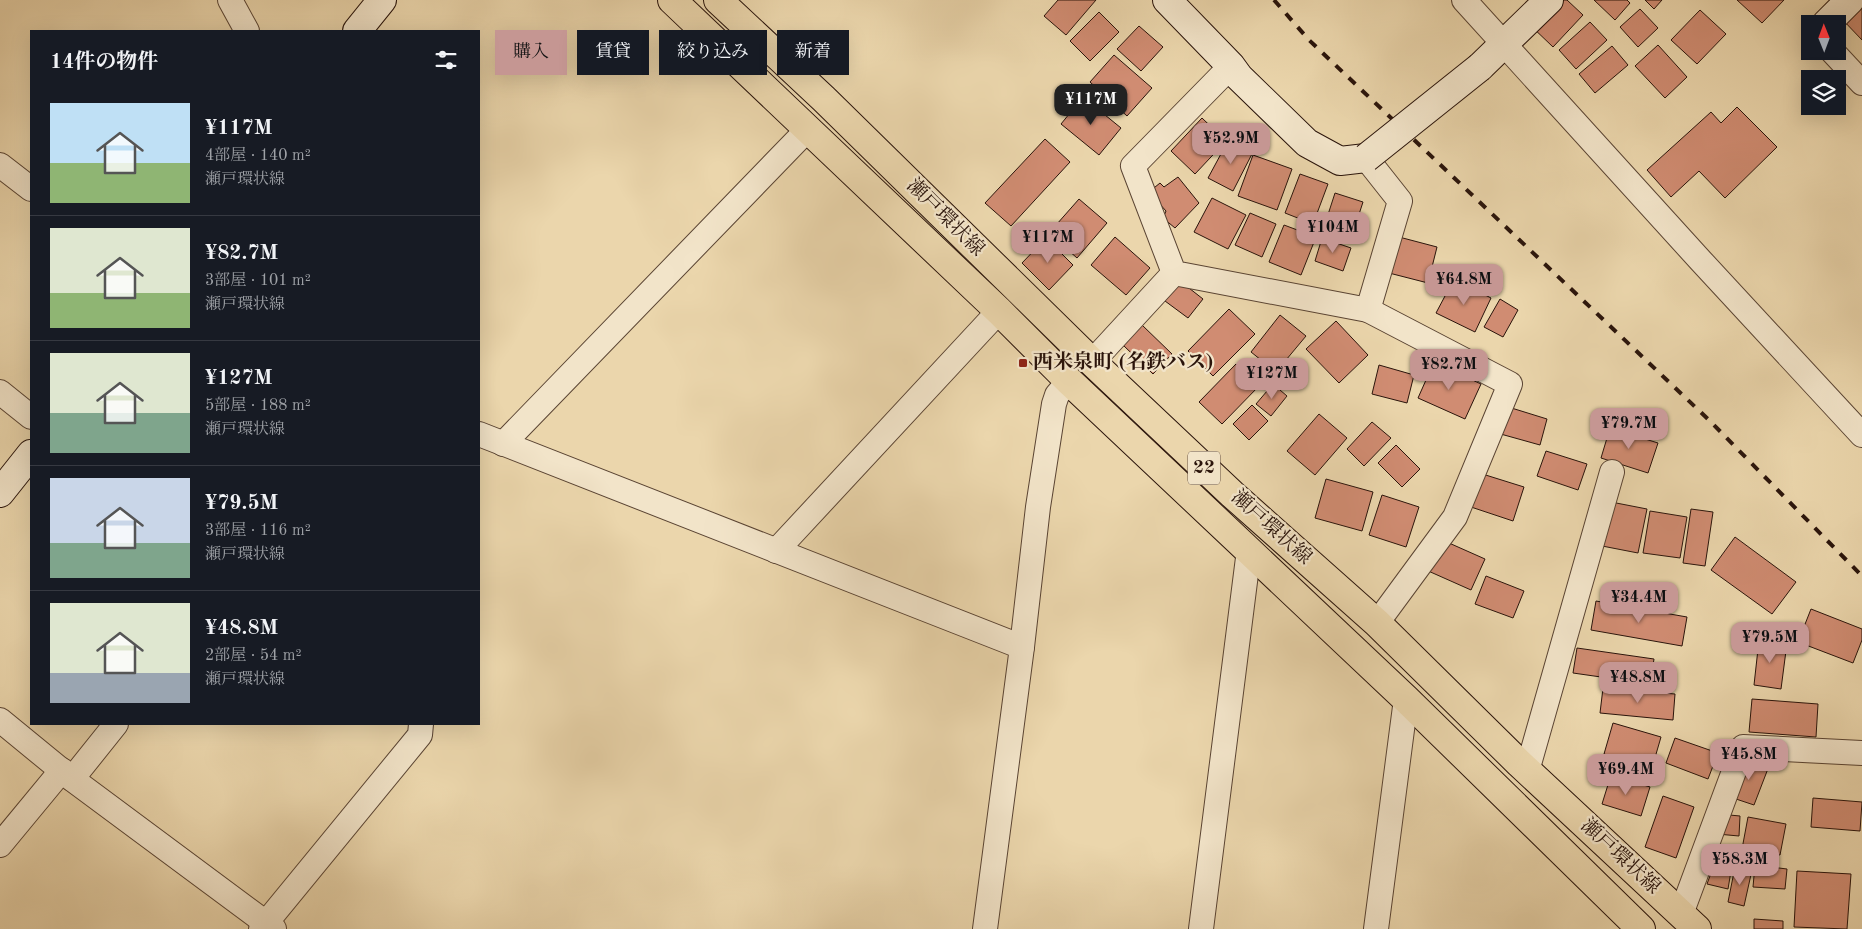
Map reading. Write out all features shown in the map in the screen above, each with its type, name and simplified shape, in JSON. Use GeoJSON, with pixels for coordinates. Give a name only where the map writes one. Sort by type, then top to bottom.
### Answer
{"type":"FeatureCollection","features":[{"type":"Feature","properties":{"kind":"main road","name":"瀬戸環状線"},"geometry":{"type":"LineString","coordinates":[[672,0],[999,311],[1068,381],[1406,699],[1641,929]]}},
{"type":"Feature","properties":{"kind":"main road","name":"瀬戸環状線"},"geometry":{"type":"LineString","coordinates":[[718,0],[824,99],[1092,362],[1232,494],[1377,623],[1527,771],[1689,922]]}},
{"type":"Feature","properties":{"kind":"street"},"geometry":{"type":"LineString","coordinates":[[230,0],[246,30]]}},
{"type":"Feature","properties":{"kind":"street"},"geometry":{"type":"LineString","coordinates":[[358,30],[382,0]]}},
{"type":"Feature","properties":{"kind":"street"},"geometry":{"type":"LineString","coordinates":[[1167,0],[1231,66],[1239,77],[1307,143],[1340,161],[1366,158],[1480,67],[1549,0]]}},
{"type":"Feature","properties":{"kind":"street"},"geometry":{"type":"LineString","coordinates":[[1464,0],[1862,435]]}},
{"type":"Feature","properties":{"kind":"street"},"geometry":{"type":"LineString","coordinates":[[1835,15],[1850,0]]}},
{"type":"Feature","properties":{"kind":"street"},"geometry":{"type":"LineString","coordinates":[[1840,60],[1862,83]]}},
{"type":"Feature","properties":{"kind":"street"},"geometry":{"type":"LineString","coordinates":[[1174,273],[1133,166],[1231,66]]}},
{"type":"Feature","properties":{"kind":"street"},"geometry":{"type":"LineString","coordinates":[[503,444],[808,129]]}},
{"type":"Feature","properties":{"kind":"street"},"geometry":{"type":"LineString","coordinates":[[1366,158],[1400,201],[1368,310]]}},
{"type":"Feature","properties":{"kind":"street"},"geometry":{"type":"LineString","coordinates":[[0,165],[30,188]]}},
{"type":"Feature","properties":{"kind":"street"},"geometry":{"type":"LineString","coordinates":[[1092,362],[1174,273]]}},
{"type":"Feature","properties":{"kind":"street"},"geometry":{"type":"LineString","coordinates":[[1174,273],[1368,310],[1510,384],[1455,517],[1377,623]]}},
{"type":"Feature","properties":{"kind":"street"},"geometry":{"type":"LineString","coordinates":[[776,551],[999,311]]}},
{"type":"Feature","properties":{"kind":"street"},"geometry":{"type":"LineString","coordinates":[[985,929],[1038,508],[1054,404],[1057,396],[1068,381]]}},
{"type":"Feature","properties":{"kind":"street"},"geometry":{"type":"LineString","coordinates":[[0,392],[30,416]]}},
{"type":"Feature","properties":{"kind":"street"},"geometry":{"type":"LineString","coordinates":[[480,434],[1022,647]]}},
{"type":"Feature","properties":{"kind":"street"},"geometry":{"type":"LineString","coordinates":[[0,492],[30,455]]}},
{"type":"Feature","properties":{"kind":"street"},"geometry":{"type":"LineString","coordinates":[[1527,771],[1612,472]]}},
{"type":"Feature","properties":{"kind":"street"},"geometry":{"type":"LineString","coordinates":[[1201,929],[1249,550]]}},
{"type":"Feature","properties":{"kind":"street"},"geometry":{"type":"LineString","coordinates":[[1376,929],[1406,699]]}},
{"type":"Feature","properties":{"kind":"street"},"geometry":{"type":"LineString","coordinates":[[0,720],[67,774],[267,927],[420,735],[421,725]]}},
{"type":"Feature","properties":{"kind":"street"},"geometry":{"type":"LineString","coordinates":[[0,845],[115,725]]}},
{"type":"Feature","properties":{"kind":"street"},"geometry":{"type":"LineString","coordinates":[[1689,922],[1743,747],[1862,753]]}},
{"type":"Feature","properties":{"kind":"building"},"geometry":{"type":"Polygon","coordinates":[[[1058,0],[1096,0],[1066,35],[1044,16],[1058,0]]]}},
{"type":"Feature","properties":{"kind":"building"},"geometry":{"type":"Polygon","coordinates":[[[1551,0],[1567,0],[1583,15],[1553,47],[1529,24],[1551,0]]]}},
{"type":"Feature","properties":{"kind":"building"},"geometry":{"type":"Polygon","coordinates":[[[1594,0],[1627,0],[1630,3],[1615,20],[1594,0]]]}},
{"type":"Feature","properties":{"kind":"building"},"geometry":{"type":"Polygon","coordinates":[[[1645,0],[1662,0],[1654,9],[1645,0]]]}},
{"type":"Feature","properties":{"kind":"building"},"geometry":{"type":"Polygon","coordinates":[[[1737,0],[1784,0],[1762,23],[1737,0]]]}},
{"type":"Feature","properties":{"kind":"building"},"geometry":{"type":"Polygon","coordinates":[[[1862,0],[1862,40],[1846,23],[1844,15],[1862,0]]]}},
{"type":"Feature","properties":{"kind":"building"},"geometry":{"type":"Polygon","coordinates":[[[1640,9],[1658,28],[1638,47],[1620,27],[1640,9]]]}},
{"type":"Feature","properties":{"kind":"building"},"geometry":{"type":"Polygon","coordinates":[[[1700,10],[1726,34],[1697,64],[1671,40],[1700,10]]]}},
{"type":"Feature","properties":{"kind":"building"},"geometry":{"type":"Polygon","coordinates":[[[1099,12],[1119,32],[1090,61],[1070,41],[1099,12]]]}},
{"type":"Feature","properties":{"kind":"building"},"geometry":{"type":"Polygon","coordinates":[[[1590,22],[1607,40],[1576,69],[1559,50],[1590,22]]]}},
{"type":"Feature","properties":{"kind":"building"},"geometry":{"type":"Polygon","coordinates":[[[1139,26],[1163,47],[1141,71],[1117,49],[1139,26]]]}},
{"type":"Feature","properties":{"kind":"building"},"geometry":{"type":"Polygon","coordinates":[[[1658,45],[1687,77],[1665,98],[1635,66],[1658,45]]]}},
{"type":"Feature","properties":{"kind":"building"},"geometry":{"type":"Polygon","coordinates":[[[1612,46],[1628,65],[1595,93],[1579,74],[1612,46]]]}},
{"type":"Feature","properties":{"kind":"building"},"geometry":{"type":"Polygon","coordinates":[[[1114,55],[1152,88],[1127,116],[1090,82],[1114,55]]]}},
{"type":"Feature","properties":{"kind":"building"},"geometry":{"type":"Polygon","coordinates":[[[1083,97],[1121,128],[1099,155],[1061,124],[1083,97]]]}},
{"type":"Feature","properties":{"kind":"building"},"geometry":{"type":"Polygon","coordinates":[[[1737,107],[1777,147],[1725,198],[1699,171],[1671,197],[1647,170],[1711,112],[1721,123],[1737,107]]]}},
{"type":"Feature","properties":{"kind":"building"},"geometry":{"type":"Polygon","coordinates":[[[1202,118],[1226,141],[1195,174],[1171,151],[1202,118]]]}},
{"type":"Feature","properties":{"kind":"building"},"geometry":{"type":"Polygon","coordinates":[[[1045,139],[1070,162],[1011,226],[985,203],[1045,139]]]}},
{"type":"Feature","properties":{"kind":"building"},"geometry":{"type":"Polygon","coordinates":[[[1229,139],[1253,152],[1233,191],[1208,178],[1229,139]]]}},
{"type":"Feature","properties":{"kind":"building"},"geometry":{"type":"Polygon","coordinates":[[[1253,155],[1292,169],[1277,210],[1238,196],[1253,155]]]}},
{"type":"Feature","properties":{"kind":"building"},"geometry":{"type":"Polygon","coordinates":[[[1300,174],[1328,184],[1313,224],[1285,213],[1300,174]]]}},
{"type":"Feature","properties":{"kind":"building"},"geometry":{"type":"Polygon","coordinates":[[[1178,177],[1199,203],[1175,228],[1163,218],[1166,211],[1149,192],[1160,183],[1164,187],[1178,177]]]}},
{"type":"Feature","properties":{"kind":"building"},"geometry":{"type":"Polygon","coordinates":[[[1335,193],[1363,202],[1351,239],[1323,230],[1335,193]]]}},
{"type":"Feature","properties":{"kind":"building"},"geometry":{"type":"Polygon","coordinates":[[[1212,198],[1246,215],[1228,249],[1194,232],[1212,198]]]}},
{"type":"Feature","properties":{"kind":"building"},"geometry":{"type":"Polygon","coordinates":[[[1079,199],[1107,223],[1077,258],[1049,233],[1079,199]]]}},
{"type":"Feature","properties":{"kind":"building"},"geometry":{"type":"Polygon","coordinates":[[[1250,213],[1276,224],[1262,257],[1235,245],[1250,213]]]}},
{"type":"Feature","properties":{"kind":"building"},"geometry":{"type":"Polygon","coordinates":[[[1284,225],[1316,237],[1301,275],[1269,262],[1284,225]]]}},
{"type":"Feature","properties":{"kind":"building"},"geometry":{"type":"Polygon","coordinates":[[[1115,237],[1150,268],[1126,295],[1091,265],[1115,237]]]}},
{"type":"Feature","properties":{"kind":"building"},"geometry":{"type":"Polygon","coordinates":[[[1399,237],[1437,247],[1428,283],[1389,273],[1399,237]]]}},
{"type":"Feature","properties":{"kind":"building"},"geometry":{"type":"Polygon","coordinates":[[[1046,238],[1073,265],[1049,290],[1022,263],[1046,238]]]}},
{"type":"Feature","properties":{"kind":"building"},"geometry":{"type":"Polygon","coordinates":[[[1322,238],[1351,248],[1343,271],[1315,261],[1322,238]]]}},
{"type":"Feature","properties":{"kind":"building"},"geometry":{"type":"Polygon","coordinates":[[[1454,279],[1491,298],[1475,332],[1436,313],[1454,279]]]}},
{"type":"Feature","properties":{"kind":"building"},"geometry":{"type":"Polygon","coordinates":[[[1180,281],[1203,299],[1188,318],[1165,301],[1180,281]]]}},
{"type":"Feature","properties":{"kind":"building"},"geometry":{"type":"Polygon","coordinates":[[[1500,299],[1518,310],[1503,337],[1484,327],[1500,299]]]}},
{"type":"Feature","properties":{"kind":"building"},"geometry":{"type":"Polygon","coordinates":[[[1229,309],[1255,334],[1213,376],[1188,351],[1229,309]]]}},
{"type":"Feature","properties":{"kind":"building"},"geometry":{"type":"Polygon","coordinates":[[[1280,315],[1306,336],[1276,372],[1251,352],[1280,315]]]}},
{"type":"Feature","properties":{"kind":"building"},"geometry":{"type":"Polygon","coordinates":[[[1336,321],[1368,355],[1339,383],[1306,349],[1336,321]]]}},
{"type":"Feature","properties":{"kind":"building"},"geometry":{"type":"Polygon","coordinates":[[[1142,325],[1172,354],[1153,374],[1123,345],[1142,325]]]}},
{"type":"Feature","properties":{"kind":"building"},"geometry":{"type":"Polygon","coordinates":[[[1434,362],[1481,384],[1465,419],[1418,398],[1434,362]]]}},
{"type":"Feature","properties":{"kind":"building"},"geometry":{"type":"Polygon","coordinates":[[[1236,364],[1259,386],[1222,424],[1199,402],[1236,364]]]}},
{"type":"Feature","properties":{"kind":"building"},"geometry":{"type":"Polygon","coordinates":[[[1379,365],[1414,375],[1407,403],[1372,394],[1379,365]]]}},
{"type":"Feature","properties":{"kind":"building"},"geometry":{"type":"Polygon","coordinates":[[[1273,384],[1287,396],[1271,416],[1256,404],[1273,384]]]}},
{"type":"Feature","properties":{"kind":"building"},"geometry":{"type":"Polygon","coordinates":[[[1252,405],[1268,421],[1249,440],[1233,424],[1252,405]]]}},
{"type":"Feature","properties":{"kind":"building"},"geometry":{"type":"Polygon","coordinates":[[[1505,406],[1547,419],[1540,445],[1497,433],[1505,406]]]}},
{"type":"Feature","properties":{"kind":"building"},"geometry":{"type":"Polygon","coordinates":[[[1319,414],[1347,438],[1315,475],[1287,451],[1319,414]]]}},
{"type":"Feature","properties":{"kind":"building"},"geometry":{"type":"Polygon","coordinates":[[[1372,422],[1391,438],[1364,466],[1347,449],[1372,422]]]}},
{"type":"Feature","properties":{"kind":"building"},"geometry":{"type":"Polygon","coordinates":[[[1610,428],[1658,443],[1648,473],[1601,458],[1610,428]]]}},
{"type":"Feature","properties":{"kind":"building"},"geometry":{"type":"Polygon","coordinates":[[[1396,445],[1420,469],[1402,487],[1378,463],[1396,445]]]}},
{"type":"Feature","properties":{"kind":"building"},"geometry":{"type":"Polygon","coordinates":[[[1546,451],[1587,464],[1578,490],[1537,476],[1546,451]]]}},
{"type":"Feature","properties":{"kind":"building"},"geometry":{"type":"Polygon","coordinates":[[[1476,472],[1524,487],[1513,521],[1465,505],[1476,472]]]}},
{"type":"Feature","properties":{"kind":"building"},"geometry":{"type":"Polygon","coordinates":[[[1326,479],[1373,492],[1362,531],[1315,518],[1326,479]]]}},
{"type":"Feature","properties":{"kind":"building"},"geometry":{"type":"Polygon","coordinates":[[[1382,495],[1419,507],[1406,547],[1369,535],[1382,495]]]}},
{"type":"Feature","properties":{"kind":"building"},"geometry":{"type":"Polygon","coordinates":[[[1606,501],[1647,509],[1638,553],[1597,545],[1606,501]]]}},
{"type":"Feature","properties":{"kind":"building"},"geometry":{"type":"Polygon","coordinates":[[[1691,509],[1713,512],[1705,566],[1683,563],[1691,509]]]}},
{"type":"Feature","properties":{"kind":"building"},"geometry":{"type":"Polygon","coordinates":[[[1650,511],[1687,517],[1680,558],[1643,553],[1650,511]]]}},
{"type":"Feature","properties":{"kind":"building"},"geometry":{"type":"Polygon","coordinates":[[[1735,537],[1796,582],[1772,614],[1711,570],[1735,537]]]}},
{"type":"Feature","properties":{"kind":"building"},"geometry":{"type":"Polygon","coordinates":[[[1440,539],[1485,559],[1471,590],[1426,570],[1440,539]]]}},
{"type":"Feature","properties":{"kind":"building"},"geometry":{"type":"Polygon","coordinates":[[[1486,576],[1524,591],[1513,618],[1475,604],[1486,576]]]}},
{"type":"Feature","properties":{"kind":"building"},"geometry":{"type":"Polygon","coordinates":[[[1596,601],[1687,617],[1682,646],[1591,630],[1596,601]]]}},
{"type":"Feature","properties":{"kind":"building"},"geometry":{"type":"Polygon","coordinates":[[[1811,609],[1862,629],[1862,640],[1853,663],[1798,642],[1811,609]]]}},
{"type":"Feature","properties":{"kind":"building"},"geometry":{"type":"Polygon","coordinates":[[[1759,640],[1787,643],[1781,689],[1754,685],[1759,640]]]}},
{"type":"Feature","properties":{"kind":"building"},"geometry":{"type":"Polygon","coordinates":[[[1577,648],[1654,659],[1650,684],[1573,673],[1577,648]]]}},
{"type":"Feature","properties":{"kind":"building"},"geometry":{"type":"Polygon","coordinates":[[[1603,688],[1675,694],[1673,720],[1600,713],[1603,688]]]}},
{"type":"Feature","properties":{"kind":"building"},"geometry":{"type":"Polygon","coordinates":[[[1752,699],[1818,704],[1816,737],[1749,732],[1752,699]]]}},
{"type":"Feature","properties":{"kind":"building"},"geometry":{"type":"Polygon","coordinates":[[[1613,723],[1661,737],[1652,768],[1604,754],[1613,723]]]}},
{"type":"Feature","properties":{"kind":"building"},"geometry":{"type":"Polygon","coordinates":[[[1675,738],[1718,753],[1708,779],[1666,763],[1675,738]]]}},
{"type":"Feature","properties":{"kind":"building"},"geometry":{"type":"Polygon","coordinates":[[[1744,757],[1769,766],[1754,805],[1730,797],[1744,757]]]}},
{"type":"Feature","properties":{"kind":"building"},"geometry":{"type":"Polygon","coordinates":[[[1611,775],[1650,787],[1641,816],[1602,804],[1611,775]]]}},
{"type":"Feature","properties":{"kind":"building"},"geometry":{"type":"Polygon","coordinates":[[[1663,796],[1694,807],[1676,858],[1645,847],[1663,796]]]}},
{"type":"Feature","properties":{"kind":"building"},"geometry":{"type":"Polygon","coordinates":[[[1813,798],[1862,802],[1860,831],[1811,827],[1813,798]]]}},
{"type":"Feature","properties":{"kind":"building"},"geometry":{"type":"Polygon","coordinates":[[[1719,814],[1740,816],[1739,836],[1717,834],[1719,814]]]}},
{"type":"Feature","properties":{"kind":"building"},"geometry":{"type":"Polygon","coordinates":[[[1748,817],[1786,824],[1780,855],[1742,849],[1748,817]]]}},
{"type":"Feature","properties":{"kind":"building"},"geometry":{"type":"Polygon","coordinates":[[[1714,865],[1732,865],[1728,889],[1707,884],[1714,865]]]}},
{"type":"Feature","properties":{"kind":"building"},"geometry":{"type":"Polygon","coordinates":[[[1755,865],[1787,869],[1785,889],[1753,887],[1755,865]]]}},
{"type":"Feature","properties":{"kind":"building"},"geometry":{"type":"Polygon","coordinates":[[[1735,867],[1752,870],[1744,906],[1728,902],[1735,867]]]}},
{"type":"Feature","properties":{"kind":"building"},"geometry":{"type":"Polygon","coordinates":[[[1797,871],[1851,874],[1847,929],[1794,927],[1797,871]]]}},
{"type":"Feature","properties":{"kind":"building"},"geometry":{"type":"Polygon","coordinates":[[[1754,919],[1783,921],[1783,929],[1754,929],[1754,919]]]}},
{"type":"Feature","properties":{"kind":"railway"},"geometry":{"type":"LineString","coordinates":[[1274,0],[1309,40],[1710,421],[1862,576]]}},
{"type":"Feature","properties":{"kind":"place","name":"西米泉町 (名鉄バス)"},"geometry":{"type":"Point","coordinates":[1023,363]}}]}
